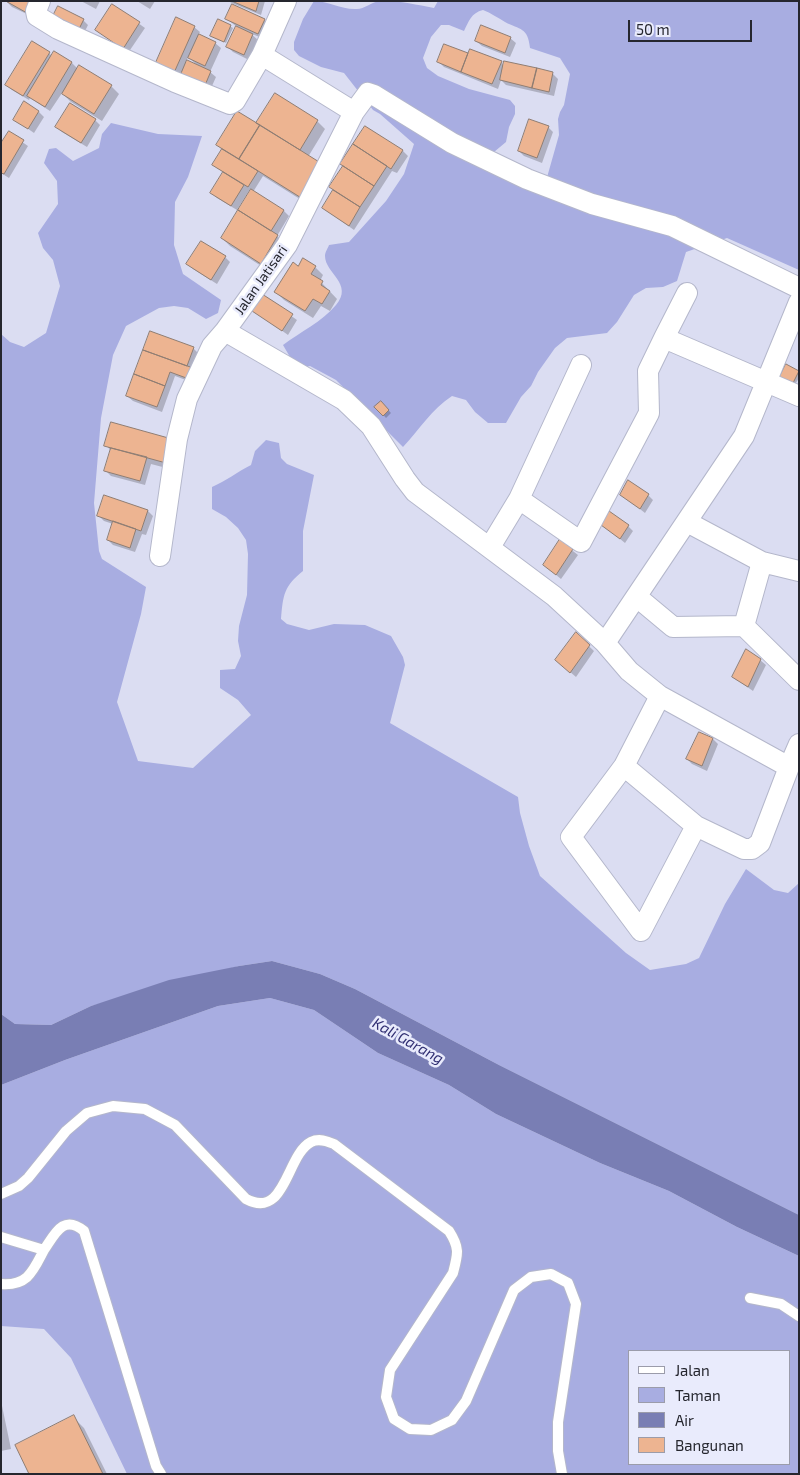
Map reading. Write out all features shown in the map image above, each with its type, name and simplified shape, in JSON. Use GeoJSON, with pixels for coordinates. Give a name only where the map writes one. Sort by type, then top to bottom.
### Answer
{"type":"FeatureCollection","features":[{"type":"Feature","properties":{"kind":"street"},"geometry":{"type":"LineString","coordinates":[[40,1],[36,10],[37,16],[58,29],[174,82],[230,104],[235,101],[262,55],[286,1]]}},
{"type":"Feature","properties":{"kind":"street"},"geometry":{"type":"LineString","coordinates":[[262,55],[354,112]]}},
{"type":"Feature","properties":{"kind":"street","name":"Jalan Jatisari"},"geometry":{"type":"LineString","coordinates":[[160,556],[177,440],[188,399],[212,346],[287,245],[354,112],[368,93],[452,143],[527,179],[592,204],[672,226],[799,288]]}},
{"type":"Feature","properties":{"kind":"street"},"geometry":{"type":"LineString","coordinates":[[519,499],[581,542],[649,413],[648,371],[687,293]]}},
{"type":"Feature","properties":{"kind":"street"},"geometry":{"type":"LineString","coordinates":[[606,643],[744,436],[799,302]]}},
{"type":"Feature","properties":{"kind":"street"},"geometry":{"type":"LineString","coordinates":[[225,331],[344,400],[371,426],[405,479],[416,492],[554,596],[606,643],[629,670],[660,696],[788,767]]}},
{"type":"Feature","properties":{"kind":"street"},"geometry":{"type":"LineString","coordinates":[[664,338],[799,396]]}},
{"type":"Feature","properties":{"kind":"street"},"geometry":{"type":"LineString","coordinates":[[490,546],[519,499],[581,365]]}},
{"type":"Feature","properties":{"kind":"street"},"geometry":{"type":"LineString","coordinates":[[687,522],[762,562],[799,571]]}},
{"type":"Feature","properties":{"kind":"street"},"geometry":{"type":"LineString","coordinates":[[744,626],[762,562]]}},
{"type":"Feature","properties":{"kind":"street"},"geometry":{"type":"LineString","coordinates":[[637,597],[673,627],[744,626],[799,680]]}},
{"type":"Feature","properties":{"kind":"street"},"geometry":{"type":"LineString","coordinates":[[660,696],[624,766],[571,836],[641,931],[696,826]]}},
{"type":"Feature","properties":{"kind":"street"},"geometry":{"type":"LineString","coordinates":[[624,766],[696,826],[744,849],[752,849],[760,843],[788,767],[799,744]]}},
{"type":"Feature","properties":{"kind":"lane"},"geometry":{"type":"LineString","coordinates":[[1,1194],[19,1186],[28,1178],[66,1131],[87,1113],[113,1106],[145,1109],[175,1125],[246,1199],[253,1203],[264,1204],[275,1197],[304,1149],[312,1142],[322,1140],[334,1144],[449,1231],[457,1243],[458,1256],[453,1273],[390,1370],[386,1396],[391,1411],[394,1418],[410,1429],[431,1430],[452,1420],[466,1401],[514,1290],[531,1277],[551,1274],[568,1283],[576,1304],[558,1422],[558,1451],[562,1474]]}},
{"type":"Feature","properties":{"kind":"lane"},"geometry":{"type":"LineString","coordinates":[[1,1284],[22,1281],[32,1273],[44,1250],[60,1228],[67,1224],[75,1224],[84,1231],[156,1466],[161,1474]]}},
{"type":"Feature","properties":{"kind":"lane"},"geometry":{"type":"LineString","coordinates":[[1,1237],[44,1250]]}},
{"type":"Feature","properties":{"kind":"lane"},"geometry":{"type":"LineString","coordinates":[[750,1298],[781,1304],[799,1316]]}},
{"type":"Feature","properties":{"kind":"green space"},"geometry":{"type":"Polygon","coordinates":[[[314,1],[357,9],[379,1],[400,2],[434,8],[438,1],[799,1],[799,270],[727,238],[686,252],[677,281],[663,287],[646,288],[634,295],[617,322],[607,333],[567,338],[555,348],[538,372],[531,386],[521,397],[506,423],[488,423],[475,412],[466,400],[452,396],[432,413],[403,447],[336,380],[310,366],[297,369],[283,345],[318,322],[341,298],[342,291],[340,285],[326,262],[325,255],[329,245],[349,242],[386,201],[404,174],[414,144],[373,110],[344,73],[321,67],[299,56],[294,50],[294,42],[303,19],[314,1]],[[483,10],[473,15],[464,31],[449,25],[441,25],[431,37],[423,58],[427,68],[438,76],[469,89],[510,100],[515,106],[515,114],[509,127],[506,142],[494,152],[544,188],[559,135],[558,119],[564,105],[570,74],[560,58],[530,48],[527,36],[522,30],[483,10]]]}},
{"type":"Feature","properties":{"kind":"green space"},"geometry":{"type":"Polygon","coordinates":[[[111,123],[158,134],[202,136],[188,177],[175,202],[174,245],[183,274],[221,300],[218,313],[206,319],[188,308],[174,306],[159,308],[126,326],[113,355],[101,418],[94,503],[99,551],[102,559],[146,587],[141,614],[117,702],[138,761],[193,768],[251,715],[238,700],[220,688],[220,670],[235,669],[241,656],[238,641],[239,626],[247,595],[248,554],[246,540],[238,528],[226,517],[212,509],[212,487],[251,465],[255,451],[266,440],[279,443],[281,458],[287,464],[314,475],[303,531],[303,571],[288,586],[281,619],[287,624],[309,630],[334,624],[365,625],[391,636],[403,657],[405,665],[390,723],[518,797],[520,813],[529,846],[540,876],[626,953],[650,970],[686,964],[699,958],[725,904],[746,869],[774,890],[788,893],[799,883],[799,1215],[499,1065],[355,989],[320,974],[272,961],[239,966],[91,1006],[51,1025],[15,1024],[1,1014],[1,334],[10,342],[24,347],[46,333],[60,286],[53,260],[43,248],[38,233],[58,204],[57,181],[44,163],[49,149],[56,148],[73,161],[99,148],[102,134],[111,123]]]}},
{"type":"Feature","properties":{"kind":"green space"},"geometry":{"type":"Polygon","coordinates":[[[270,998],[314,1010],[378,1053],[449,1085],[496,1114],[600,1163],[669,1191],[737,1227],[799,1256],[799,1474],[127,1474],[71,1358],[44,1329],[1,1326],[1,1085],[65,1060],[218,1006],[270,998]]]}},
{"type":"Feature","properties":{"kind":"water","name":"Kali Garang"},"geometry":{"type":"Polygon","coordinates":[[[272,961],[320,974],[355,989],[499,1065],[799,1215],[799,1256],[737,1227],[669,1191],[600,1163],[496,1114],[449,1085],[378,1053],[314,1010],[270,998],[218,1006],[65,1060],[1,1085],[1,1014],[15,1024],[51,1025],[91,1006],[169,980],[272,961]]]}},
{"type":"Feature","properties":{"kind":"building"},"geometry":{"type":"Polygon","coordinates":[[[6,1],[31,1],[26,12],[6,1]]]}},
{"type":"Feature","properties":{"kind":"building"},"geometry":{"type":"Polygon","coordinates":[[[232,1],[259,1],[256,11],[232,1]]]}},
{"type":"Feature","properties":{"kind":"building"},"geometry":{"type":"Polygon","coordinates":[[[112,4],[140,22],[123,49],[95,30],[112,4]]]}},
{"type":"Feature","properties":{"kind":"building"},"geometry":{"type":"Polygon","coordinates":[[[232,4],[265,19],[258,34],[225,19],[232,4]]]}},
{"type":"Feature","properties":{"kind":"building"},"geometry":{"type":"Polygon","coordinates":[[[58,6],[84,19],[76,35],[50,22],[58,6]]]}},
{"type":"Feature","properties":{"kind":"building"},"geometry":{"type":"Polygon","coordinates":[[[176,17],[195,26],[173,75],[154,67],[176,17]]]}},
{"type":"Feature","properties":{"kind":"building"},"geometry":{"type":"Polygon","coordinates":[[[218,19],[231,25],[224,42],[210,36],[218,19]]]}},
{"type":"Feature","properties":{"kind":"building"},"geometry":{"type":"Polygon","coordinates":[[[481,25],[511,37],[505,53],[475,41],[481,25]]]}},
{"type":"Feature","properties":{"kind":"building"},"geometry":{"type":"Polygon","coordinates":[[[236,26],[253,34],[244,55],[226,47],[236,26]]]}},
{"type":"Feature","properties":{"kind":"building"},"geometry":{"type":"Polygon","coordinates":[[[199,34],[216,42],[205,66],[188,58],[199,34]]]}},
{"type":"Feature","properties":{"kind":"building"},"geometry":{"type":"Polygon","coordinates":[[[32,41],[50,52],[23,96],[5,85],[32,41]]]}},
{"type":"Feature","properties":{"kind":"building"},"geometry":{"type":"Polygon","coordinates":[[[444,44],[468,53],[461,72],[437,62],[444,44]]]}},
{"type":"Feature","properties":{"kind":"building"},"geometry":{"type":"Polygon","coordinates":[[[470,49],[502,61],[492,84],[461,72],[470,49]]]}},
{"type":"Feature","properties":{"kind":"building"},"geometry":{"type":"Polygon","coordinates":[[[54,51],[72,62],[45,107],[27,96],[54,51]]]}},
{"type":"Feature","properties":{"kind":"building"},"geometry":{"type":"Polygon","coordinates":[[[187,60],[211,71],[203,90],[179,79],[187,60]]]}},
{"type":"Feature","properties":{"kind":"building"},"geometry":{"type":"Polygon","coordinates":[[[504,61],[537,68],[532,88],[500,80],[504,61]]]}},
{"type":"Feature","properties":{"kind":"building"},"geometry":{"type":"Polygon","coordinates":[[[79,65],[112,85],[94,114],[62,94],[79,65]]]}},
{"type":"Feature","properties":{"kind":"building"},"geometry":{"type":"Polygon","coordinates":[[[537,68],[553,72],[549,92],[532,88],[537,68]]]}},
{"type":"Feature","properties":{"kind":"building"},"geometry":{"type":"Polygon","coordinates":[[[275,93],[318,120],[300,150],[256,123],[275,93]]]}},
{"type":"Feature","properties":{"kind":"building"},"geometry":{"type":"Polygon","coordinates":[[[24,101],[39,111],[28,129],[13,120],[24,101]]]}},
{"type":"Feature","properties":{"kind":"building"},"geometry":{"type":"Polygon","coordinates":[[[70,103],[96,119],[81,143],[55,127],[70,103]]]}},
{"type":"Feature","properties":{"kind":"building"},"geometry":{"type":"Polygon","coordinates":[[[237,111],[260,125],[239,159],[216,145],[237,111]]]}},
{"type":"Feature","properties":{"kind":"building"},"geometry":{"type":"Polygon","coordinates":[[[529,119],[549,126],[537,158],[518,151],[529,119]]]}},
{"type":"Feature","properties":{"kind":"building"},"geometry":{"type":"Polygon","coordinates":[[[260,125],[324,165],[303,199],[239,159],[260,125]]]}},
{"type":"Feature","properties":{"kind":"building"},"geometry":{"type":"Polygon","coordinates":[[[365,126],[403,150],[391,169],[353,144],[365,126]]]}},
{"type":"Feature","properties":{"kind":"building"},"geometry":{"type":"Polygon","coordinates":[[[9,131],[24,140],[4,174],[1,173],[1,143],[9,131]]]}},
{"type":"Feature","properties":{"kind":"building"},"geometry":{"type":"Polygon","coordinates":[[[353,144],[387,166],[374,186],[340,164],[353,144]]]}},
{"type":"Feature","properties":{"kind":"building"},"geometry":{"type":"Polygon","coordinates":[[[222,149],[258,171],[248,187],[212,165],[222,149]]]}},
{"type":"Feature","properties":{"kind":"building"},"geometry":{"type":"Polygon","coordinates":[[[343,166],[374,186],[360,207],[329,187],[343,166]]]}},
{"type":"Feature","properties":{"kind":"building"},"geometry":{"type":"Polygon","coordinates":[[[223,172],[244,185],[231,206],[210,193],[223,172]]]}},
{"type":"Feature","properties":{"kind":"building"},"geometry":{"type":"Polygon","coordinates":[[[251,189],[284,210],[271,231],[238,210],[251,189]]]}},
{"type":"Feature","properties":{"kind":"building"},"geometry":{"type":"Polygon","coordinates":[[[333,190],[360,207],[349,226],[322,208],[333,190]]]}},
{"type":"Feature","properties":{"kind":"building"},"geometry":{"type":"Polygon","coordinates":[[[238,210],[278,235],[261,264],[221,238],[238,210]]]}},
{"type":"Feature","properties":{"kind":"building"},"geometry":{"type":"Polygon","coordinates":[[[201,241],[226,256],[211,280],[186,264],[201,241]]]}},
{"type":"Feature","properties":{"kind":"building"},"geometry":{"type":"Polygon","coordinates":[[[303,258],[316,266],[311,274],[323,281],[321,285],[330,291],[322,304],[313,299],[305,311],[274,292],[293,262],[298,266],[303,258]]]}},
{"type":"Feature","properties":{"kind":"building"},"geometry":{"type":"Polygon","coordinates":[[[262,294],[293,314],[282,331],[252,311],[262,294]]]}},
{"type":"Feature","properties":{"kind":"building"},"geometry":{"type":"Polygon","coordinates":[[[150,331],[194,347],[187,366],[143,350],[150,331]]]}},
{"type":"Feature","properties":{"kind":"building"},"geometry":{"type":"Polygon","coordinates":[[[143,350],[193,368],[189,379],[170,372],[165,386],[134,374],[143,350]]]}},
{"type":"Feature","properties":{"kind":"building"},"geometry":{"type":"Polygon","coordinates":[[[786,364],[799,371],[792,385],[779,378],[786,364]]]}},
{"type":"Feature","properties":{"kind":"building"},"geometry":{"type":"Polygon","coordinates":[[[134,374],[165,386],[157,407],[126,396],[134,374]]]}},
{"type":"Feature","properties":{"kind":"building"},"geometry":{"type":"Polygon","coordinates":[[[381,401],[389,410],[383,416],[374,407],[381,401]]]}},
{"type":"Feature","properties":{"kind":"building"},"geometry":{"type":"Polygon","coordinates":[[[111,422],[172,439],[166,463],[104,446],[111,422]]]}},
{"type":"Feature","properties":{"kind":"building"},"geometry":{"type":"Polygon","coordinates":[[[111,448],[147,457],[140,481],[104,471],[111,448]]]}},
{"type":"Feature","properties":{"kind":"building"},"geometry":{"type":"Polygon","coordinates":[[[628,480],[649,494],[640,509],[620,495],[628,480]]]}},
{"type":"Feature","properties":{"kind":"building"},"geometry":{"type":"Polygon","coordinates":[[[104,495],[148,510],[141,531],[97,516],[104,495]]]}},
{"type":"Feature","properties":{"kind":"building"},"geometry":{"type":"Polygon","coordinates":[[[609,511],[629,525],[620,539],[601,525],[609,511]]]}},
{"type":"Feature","properties":{"kind":"building"},"geometry":{"type":"Polygon","coordinates":[[[113,521],[136,529],[130,548],[107,540],[113,521]]]}},
{"type":"Feature","properties":{"kind":"building"},"geometry":{"type":"Polygon","coordinates":[[[560,539],[573,549],[556,575],[543,565],[560,539]]]}},
{"type":"Feature","properties":{"kind":"building"},"geometry":{"type":"Polygon","coordinates":[[[576,632],[590,645],[570,673],[555,660],[576,632]]]}},
{"type":"Feature","properties":{"kind":"building"},"geometry":{"type":"Polygon","coordinates":[[[746,649],[761,659],[748,687],[732,677],[746,649]]]}},
{"type":"Feature","properties":{"kind":"building"},"geometry":{"type":"Polygon","coordinates":[[[699,732],[713,738],[702,766],[686,759],[699,732]]]}},
{"type":"Feature","properties":{"kind":"building"},"geometry":{"type":"Polygon","coordinates":[[[74,1415],[103,1474],[29,1474],[15,1445],[74,1415]]]}}]}
